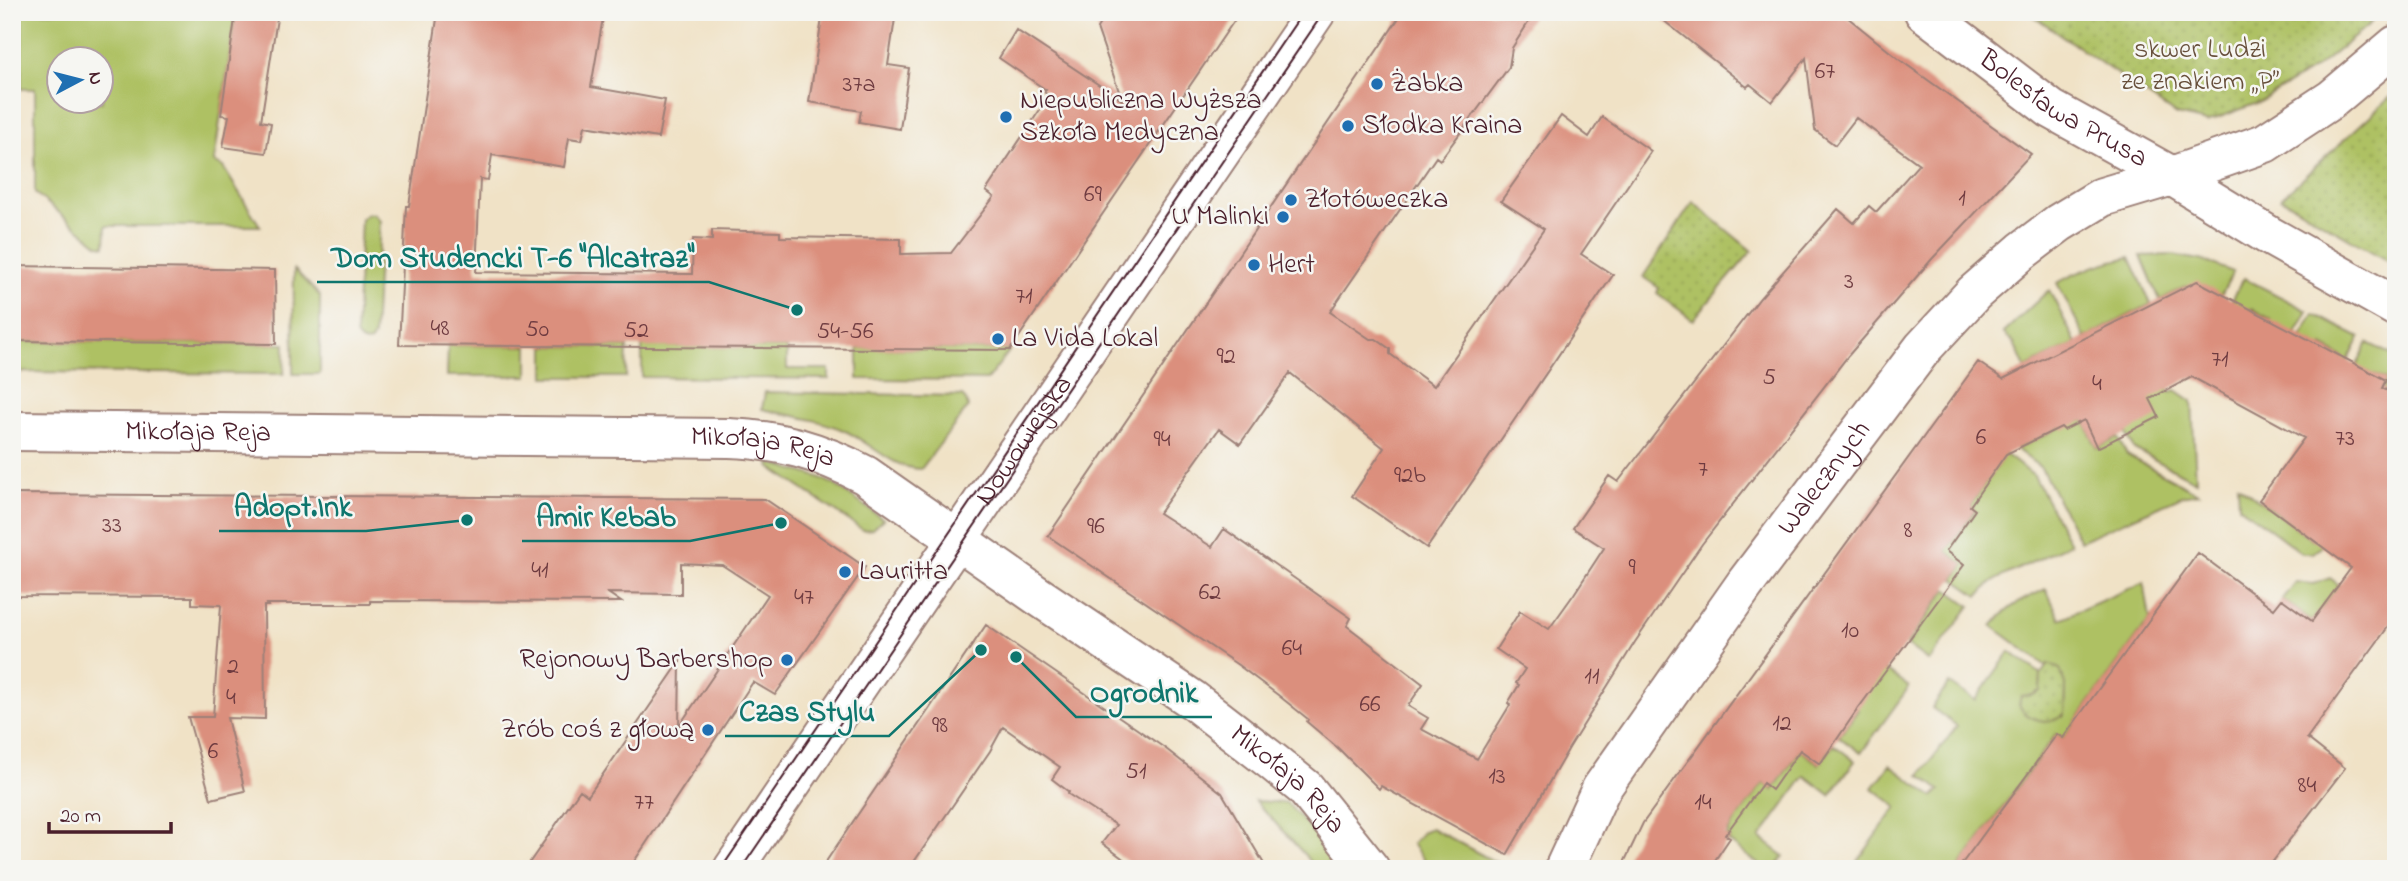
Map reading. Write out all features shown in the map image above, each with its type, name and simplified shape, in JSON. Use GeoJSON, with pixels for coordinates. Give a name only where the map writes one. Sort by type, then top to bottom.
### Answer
{"type":"FeatureCollection","features":[{"type":"Feature","properties":{"kind":"street","name":"Nowowiejska"},"geometry":{"type":"LineString","coordinates":[[733,869],[1316,12]]}},
{"type":"Feature","properties":{"kind":"street","name":"Bolesława Prusa"},"geometry":{"type":"LineString","coordinates":[[1924,12],[2051,110],[2172,176],[2268,235],[2396,307]]}},
{"type":"Feature","properties":{"kind":"street","name":"Bolesława Prusa"},"geometry":{"type":"LineString","coordinates":[[2172,176],[2264,143],[2332,99],[2396,45]]}},
{"type":"Feature","properties":{"kind":"street","name":"Walecznych"},"geometry":{"type":"LineString","coordinates":[[1564,869],[1601,789],[1745,584],[1923,348],[1974,293],[2059,223],[2102,197],[2172,176]]}},
{"type":"Feature","properties":{"kind":"street","name":"Mikołaja Reja"},"geometry":{"type":"LineString","coordinates":[[12,431],[759,439],[799,447],[834,459],[865,475],[1193,700],[1305,788],[1370,869]]}},
{"type":"Feature","properties":{"kind":"green space"},"geometry":{"type":"Polygon","coordinates":[[[22,12],[236,12],[214,162],[223,167],[260,226],[106,226],[105,246],[99,245],[35,193],[35,89],[21,89],[22,12]]]}},
{"type":"Feature","properties":{"kind":"green space","name":"skwer Ludzi ze znakiem „P”"},"geometry":{"type":"Polygon","coordinates":[[[2028,12],[2379,12],[2368,26],[2317,67],[2260,102],[2207,122],[2176,115],[2028,12]]]}},
{"type":"Feature","properties":{"kind":"green space","name":"skwer Ludzi ze znakiem „P”"},"geometry":{"type":"Polygon","coordinates":[[[2396,92],[2396,266],[2281,198],[2396,92]]]}},
{"type":"Feature","properties":{"kind":"green space"},"geometry":{"type":"Polygon","coordinates":[[[1693,202],[1752,251],[1693,320],[1657,293],[1659,288],[1643,277],[1693,202]]]}},
{"type":"Feature","properties":{"kind":"green space"},"geometry":{"type":"Polygon","coordinates":[[[367,214],[374,214],[380,221],[374,336],[371,342],[366,343],[356,335],[361,219],[367,214]]]}},
{"type":"Feature","properties":{"kind":"green space"},"geometry":{"type":"Polygon","coordinates":[[[2172,255],[2205,261],[2233,272],[2217,303],[2187,286],[2160,300],[2141,256],[2172,255]]]}},
{"type":"Feature","properties":{"kind":"green space"},"geometry":{"type":"Polygon","coordinates":[[[2130,257],[2151,304],[2085,338],[2057,283],[2093,267],[2130,257]]]}},
{"type":"Feature","properties":{"kind":"green space"},"geometry":{"type":"Polygon","coordinates":[[[294,269],[320,296],[320,374],[293,374],[294,269]]]}},
{"type":"Feature","properties":{"kind":"green space"},"geometry":{"type":"Polygon","coordinates":[[[2244,278],[2308,311],[2292,341],[2267,329],[2271,319],[2252,309],[2228,308],[2244,278]]]}},
{"type":"Feature","properties":{"kind":"green space"},"geometry":{"type":"Polygon","coordinates":[[[2049,290],[2076,343],[2025,368],[2014,343],[2003,333],[2049,290]]]}},
{"type":"Feature","properties":{"kind":"green space"},"geometry":{"type":"Polygon","coordinates":[[[2314,314],[2360,338],[2344,368],[2343,357],[2323,346],[2317,355],[2297,344],[2314,314]]]}},
{"type":"Feature","properties":{"kind":"green space"},"geometry":{"type":"Polygon","coordinates":[[[13,341],[285,344],[284,374],[12,372],[13,341]]]}},
{"type":"Feature","properties":{"kind":"green space"},"geometry":{"type":"Polygon","coordinates":[[[2368,343],[2396,357],[2396,395],[2382,388],[2386,380],[2364,370],[2353,372],[2368,343]]]}},
{"type":"Feature","properties":{"kind":"green space"},"geometry":{"type":"Polygon","coordinates":[[[448,345],[528,346],[528,376],[447,376],[448,345]]]}},
{"type":"Feature","properties":{"kind":"green space"},"geometry":{"type":"Polygon","coordinates":[[[545,346],[627,347],[626,377],[545,377],[545,346]]]}},
{"type":"Feature","properties":{"kind":"green space"},"geometry":{"type":"Polygon","coordinates":[[[642,346],[787,348],[787,369],[829,369],[829,379],[642,377],[642,346]]]}},
{"type":"Feature","properties":{"kind":"green space"},"geometry":{"type":"Polygon","coordinates":[[[858,348],[1010,350],[987,380],[858,379],[858,348]]]}},
{"type":"Feature","properties":{"kind":"green space"},"geometry":{"type":"Polygon","coordinates":[[[2164,379],[2170,392],[2176,390],[2192,401],[2196,481],[2134,449],[2126,434],[2144,388],[2164,379]]]}},
{"type":"Feature","properties":{"kind":"green space"},"geometry":{"type":"Polygon","coordinates":[[[765,392],[962,396],[968,407],[921,469],[900,464],[833,426],[762,409],[765,392]]]}},
{"type":"Feature","properties":{"kind":"green space"},"geometry":{"type":"Polygon","coordinates":[[[2084,420],[2097,448],[2118,438],[2127,455],[2198,493],[2182,496],[2080,541],[2041,468],[2016,449],[2061,427],[2084,420]]]}},
{"type":"Feature","properties":{"kind":"green space"},"geometry":{"type":"Polygon","coordinates":[[[2396,445],[2320,548],[2312,553],[2302,553],[2239,506],[2238,485],[2313,540],[2396,445]]]}},
{"type":"Feature","properties":{"kind":"green space"},"geometry":{"type":"Polygon","coordinates":[[[2005,454],[2034,476],[2070,544],[1995,580],[1978,596],[1954,579],[1964,565],[1946,551],[1975,511],[1970,506],[2005,454]]]}},
{"type":"Feature","properties":{"kind":"green space"},"geometry":{"type":"Polygon","coordinates":[[[771,463],[819,477],[835,485],[883,519],[873,529],[863,530],[770,467],[771,463]]]}},
{"type":"Feature","properties":{"kind":"green space"},"geometry":{"type":"Polygon","coordinates":[[[2330,578],[2339,585],[2312,621],[2282,599],[2295,582],[2313,584],[2330,578]]]}},
{"type":"Feature","properties":{"kind":"green space"},"geometry":{"type":"Polygon","coordinates":[[[2144,582],[2150,619],[2063,738],[2056,734],[1958,869],[1852,869],[1897,807],[1873,788],[1890,765],[1933,797],[1940,790],[1920,775],[1957,726],[1932,708],[1949,683],[1975,700],[2010,652],[2041,674],[2040,691],[2032,695],[2063,717],[2066,684],[2048,664],[2046,666],[1992,626],[2004,613],[2046,589],[2060,619],[2144,582]]]}},
{"type":"Feature","properties":{"kind":"green space"},"geometry":{"type":"Polygon","coordinates":[[[1947,589],[1970,606],[1929,661],[1907,645],[1947,589]]]}},
{"type":"Feature","properties":{"kind":"green space"},"geometry":{"type":"Polygon","coordinates":[[[1868,657],[1909,687],[1861,753],[1839,737],[1858,710],[1839,696],[1868,657]]]}},
{"type":"Feature","properties":{"kind":"green space"},"geometry":{"type":"Polygon","coordinates":[[[2048,664],[2060,669],[2066,684],[2065,713],[2047,721],[2028,715],[2019,705],[2021,696],[2040,691],[2041,674],[2048,664]]]}},
{"type":"Feature","properties":{"kind":"green space"},"geometry":{"type":"Polygon","coordinates":[[[1834,745],[1855,761],[1830,795],[1805,776],[1760,838],[1784,856],[1775,869],[1765,869],[1728,841],[1729,830],[1763,783],[1773,790],[1800,750],[1819,764],[1834,745]]]}},
{"type":"Feature","properties":{"kind":"green space"},"geometry":{"type":"Polygon","coordinates":[[[1255,801],[1287,803],[1343,869],[1315,869],[1255,801]]]}},
{"type":"Feature","properties":{"kind":"green space"},"geometry":{"type":"Polygon","coordinates":[[[1431,828],[1501,865],[1499,869],[1431,869],[1412,844],[1423,831],[1431,828]]]}},
{"type":"Feature","properties":{"kind":"building"},"geometry":{"type":"Polygon","coordinates":[[[236,12],[278,12],[261,121],[271,123],[266,153],[223,147],[229,116],[221,115],[236,12]]]}},
{"type":"Feature","properties":{"kind":"building"},"geometry":{"type":"Polygon","coordinates":[[[438,12],[604,12],[591,87],[665,100],[658,138],[585,126],[582,140],[569,138],[564,167],[492,155],[488,180],[480,179],[476,272],[692,274],[693,239],[712,240],[712,230],[780,232],[780,237],[901,239],[901,254],[951,253],[994,197],[986,191],[1049,96],[1044,92],[1046,90],[999,58],[1016,30],[1122,100],[1097,28],[1107,12],[1240,12],[1010,350],[399,345],[406,206],[409,206],[438,12]]]}},
{"type":"Feature","properties":{"kind":"building"},"geometry":{"type":"Polygon","coordinates":[[[823,12],[896,12],[888,65],[909,68],[900,129],[859,122],[861,111],[809,102],[823,12]]]}},
{"type":"Feature","properties":{"kind":"building"},"geometry":{"type":"Polygon","coordinates":[[[1403,12],[1535,12],[1512,48],[1509,67],[1440,160],[1436,157],[1330,312],[1370,339],[1376,339],[1390,349],[1390,354],[1434,386],[1544,229],[1501,201],[1561,116],[1589,137],[1602,117],[1651,151],[1581,254],[1613,275],[1427,548],[1352,496],[1384,448],[1290,373],[1240,444],[1219,429],[1159,513],[1212,547],[1224,529],[1351,618],[1347,626],[1423,684],[1408,706],[1428,718],[1421,729],[1477,759],[1510,705],[1508,703],[1519,685],[1516,683],[1525,669],[1496,649],[1520,611],[1549,629],[1574,594],[1604,548],[1573,528],[1609,476],[1618,482],[1760,298],[1838,209],[1854,223],[1869,206],[1876,212],[1919,164],[1856,118],[1835,145],[1815,130],[1806,58],[1772,102],[1750,84],[1747,87],[1653,12],[1841,12],[1900,60],[2031,154],[1932,259],[1848,356],[1702,544],[1635,642],[1507,855],[1381,786],[1379,789],[1307,722],[1308,719],[1278,695],[1048,536],[1403,12]]]}},
{"type":"Feature","properties":{"kind":"building"},"geometry":{"type":"Polygon","coordinates":[[[12,266],[275,270],[276,344],[12,341],[12,266]]]}},
{"type":"Feature","properties":{"kind":"building"},"geometry":{"type":"Polygon","coordinates":[[[2197,281],[2386,380],[2382,388],[2396,395],[2396,616],[2307,738],[2345,768],[2267,869],[1958,869],[2057,734],[2063,738],[2198,553],[2274,609],[2282,599],[2312,621],[2351,568],[2259,500],[2304,438],[2192,377],[2150,399],[2159,417],[2097,448],[2084,420],[2064,430],[2061,427],[2006,454],[1970,506],[1975,510],[1946,551],[1964,565],[1820,764],[1800,750],[1772,790],[1763,783],[1725,835],[1730,838],[1709,869],[1621,869],[1643,823],[1978,362],[2003,379],[2197,281]]]}},
{"type":"Feature","properties":{"kind":"building"},"geometry":{"type":"Polygon","coordinates":[[[12,494],[765,499],[865,567],[775,695],[753,682],[629,869],[525,869],[580,790],[588,796],[680,662],[679,726],[768,595],[722,565],[681,563],[681,594],[608,593],[621,602],[370,601],[370,604],[267,604],[268,606],[264,606],[265,719],[227,718],[245,791],[211,799],[188,717],[213,717],[221,605],[192,604],[192,597],[12,596],[12,494]]]}},
{"type":"Feature","properties":{"kind":"building"},"geometry":{"type":"Polygon","coordinates":[[[986,625],[1166,749],[1222,793],[1267,869],[1137,869],[1102,843],[1116,825],[1068,794],[1069,792],[1052,779],[1060,767],[1003,727],[990,751],[909,869],[821,869],[986,625]]]}},
{"type":"Feature","properties":{"kind":"tram line"},"geometry":{"type":"LineString","coordinates":[[721,869],[1303,12]]}},
{"type":"Feature","properties":{"kind":"tram line"},"geometry":{"type":"LineString","coordinates":[[741,869],[1324,12]]}},
{"type":"Feature","properties":{"kind":"place","name":"Żabka"},"geometry":{"type":"Point","coordinates":[1377,84]}},
{"type":"Feature","properties":{"kind":"place","name":"Niepubliczna Wyższa Szkoła Medyczna"},"geometry":{"type":"Point","coordinates":[1006,117]}},
{"type":"Feature","properties":{"kind":"place","name":"Słodka Kraina"},"geometry":{"type":"Point","coordinates":[1348,126]}},
{"type":"Feature","properties":{"kind":"place","name":"Złotóweczka"},"geometry":{"type":"Point","coordinates":[1291,200]}},
{"type":"Feature","properties":{"kind":"place","name":"U Malinki"},"geometry":{"type":"Point","coordinates":[1283,217]}},
{"type":"Feature","properties":{"kind":"place","name":"Hert"},"geometry":{"type":"Point","coordinates":[1254,265]}},
{"type":"Feature","properties":{"kind":"place","name":"Dom Studencki T-6 \"Alcatraz\""},"geometry":{"type":"Point","coordinates":[797,310]}},
{"type":"Feature","properties":{"kind":"place","name":"La Vida Lokal"},"geometry":{"type":"Point","coordinates":[998,339]}},
{"type":"Feature","properties":{"kind":"place","name":"Adopt.Ink"},"geometry":{"type":"Point","coordinates":[467,520]}},
{"type":"Feature","properties":{"kind":"place","name":"Amir Kebab"},"geometry":{"type":"Point","coordinates":[781,523]}},
{"type":"Feature","properties":{"kind":"place","name":"Lauritta"},"geometry":{"type":"Point","coordinates":[845,572]}},
{"type":"Feature","properties":{"kind":"place","name":"Czas Stylu"},"geometry":{"type":"Point","coordinates":[981,650]}},
{"type":"Feature","properties":{"kind":"place","name":"Ogrodnik"},"geometry":{"type":"Point","coordinates":[1016,657]}},
{"type":"Feature","properties":{"kind":"place","name":"Rejonowy Barbershop"},"geometry":{"type":"Point","coordinates":[787,660]}},
{"type":"Feature","properties":{"kind":"place","name":"Zrób coś z głową"},"geometry":{"type":"Point","coordinates":[708,730]}}]}
